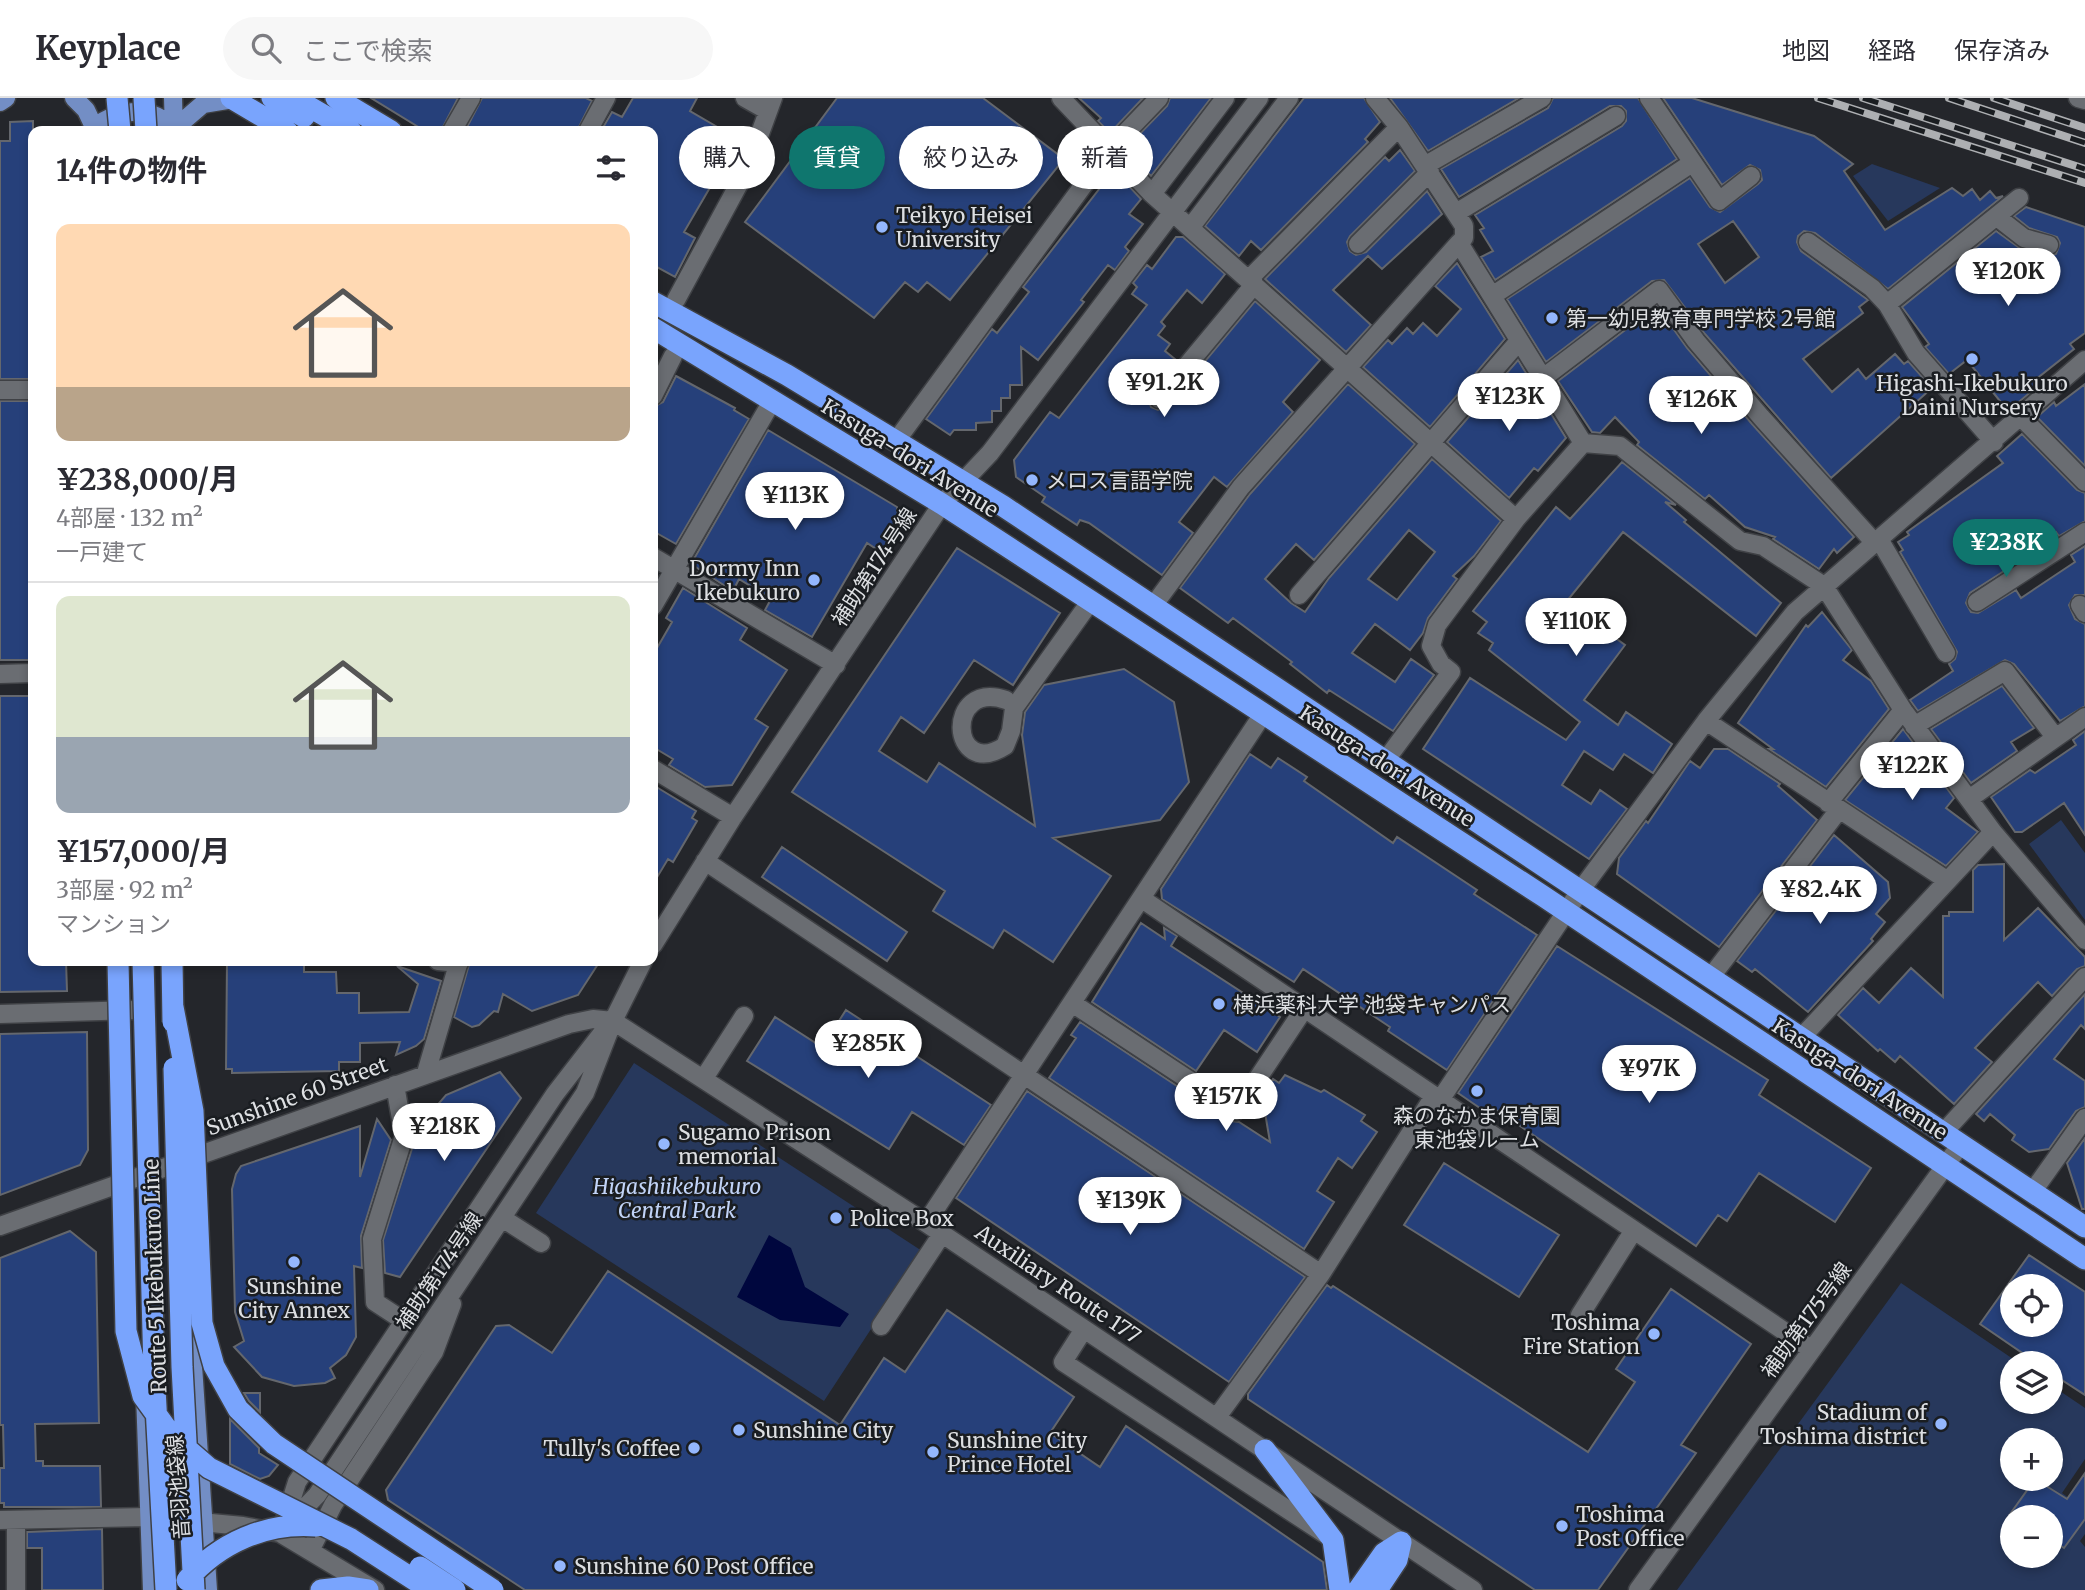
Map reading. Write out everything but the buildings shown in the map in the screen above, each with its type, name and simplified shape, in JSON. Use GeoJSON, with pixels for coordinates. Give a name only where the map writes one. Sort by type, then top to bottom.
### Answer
{"type":"FeatureCollection","features":[{"type":"Feature","properties":{"kind":"highway"},"geometry":{"type":"LineString","coordinates":[[117,98],[120,126]]}},
{"type":"Feature","properties":{"kind":"highway"},"geometry":{"type":"LineString","coordinates":[[144,98],[146,126]]}},
{"type":"Feature","properties":{"kind":"highway"},"geometry":{"type":"LineString","coordinates":[[272,98],[319,126]]}},
{"type":"Feature","properties":{"kind":"highway"},"geometry":{"type":"LineString","coordinates":[[294,98],[342,126]]}},
{"type":"Feature","properties":{"kind":"highway"},"geometry":{"type":"LineString","coordinates":[[336,98],[383,126]]}},
{"type":"Feature","properties":{"kind":"highway"},"geometry":{"type":"LineString","coordinates":[[232,99],[278,126]]}},
{"type":"Feature","properties":{"kind":"highway"},"geometry":{"type":"LineString","coordinates":[[658,289],[730,333],[787,375]]}},
{"type":"Feature","properties":{"kind":"highway","name":"Kasuga-dori Avenue"},"geometry":{"type":"LineString","coordinates":[[658,305],[787,375],[966,482],[2085,1227]]}},
{"type":"Feature","properties":{"kind":"highway","name":"Kasuga-dori Avenue"},"geometry":{"type":"LineString","coordinates":[[658,331],[772,403],[942,504],[1565,911],[2085,1259]]}},
{"type":"Feature","properties":{"kind":"highway"},"geometry":{"type":"LineString","coordinates":[[658,347],[772,403]]}},
{"type":"Feature","properties":{"kind":"highway"},"geometry":{"type":"LineString","coordinates":[[118,966],[126,1331],[143,1396],[172,1436],[209,1468],[351,1539],[430,1590]]}},
{"type":"Feature","properties":{"kind":"highway","name":"Route 5 Ikebukuro Line"},"geometry":{"type":"LineString","coordinates":[[143,966],[154,1370],[166,1590]]}},
{"type":"Feature","properties":{"kind":"highway","name":"Route 5 Ikebukuro Line"},"geometry":{"type":"LineString","coordinates":[[173,966],[182,1354],[194,1590]]}},
{"type":"Feature","properties":{"kind":"highway"},"geometry":{"type":"LineString","coordinates":[[173,1007],[193,1111],[202,1324],[214,1366],[239,1409],[274,1444],[493,1590]]}},
{"type":"Feature","properties":{"kind":"highway"},"geometry":{"type":"LineString","coordinates":[[1265,1450],[1333,1540],[1338,1559],[1340,1590]]}},
{"type":"Feature","properties":{"kind":"highway"},"geometry":{"type":"LineString","coordinates":[[179,1590],[202,1563],[225,1547],[271,1528],[312,1525],[360,1534],[398,1553],[455,1590]]}},
{"type":"Feature","properties":{"kind":"highway"},"geometry":{"type":"LineString","coordinates":[[1358,1590],[1384,1553],[1401,1542]]}},
{"type":"Feature","properties":{"kind":"highway"},"geometry":{"type":"LineString","coordinates":[[1377,1590],[1397,1560],[1401,1542]]}},
{"type":"Feature","properties":{"kind":"highway"},"geometry":{"type":"LineString","coordinates":[[321,1590],[348,1587],[368,1590]]}},
{"type":"Feature","properties":{"kind":"main road"},"geometry":{"type":"LineString","coordinates":[[0,102],[6,98]]}},
{"type":"Feature","properties":{"kind":"main road"},"geometry":{"type":"LineString","coordinates":[[74,98],[86,110],[93,126]]}},
{"type":"Feature","properties":{"kind":"main road"},"geometry":{"type":"LineString","coordinates":[[93,98],[94,126]]}},
{"type":"Feature","properties":{"kind":"main road"},"geometry":{"type":"LineString","coordinates":[[173,98],[174,126]]}},
{"type":"Feature","properties":{"kind":"main road"},"geometry":{"type":"LineString","coordinates":[[178,126],[203,104],[232,99]]}},
{"type":"Feature","properties":{"kind":"main road"},"geometry":{"type":"LineString","coordinates":[[98,126],[109,117],[133,111],[154,114],[169,126]]}},
{"type":"Feature","properties":{"kind":"main road","name":"音羽池袋線"},"geometry":{"type":"LineString","coordinates":[[134,966],[147,1517],[152,1590]]}},
{"type":"Feature","properties":{"kind":"main road","name":"音羽池袋線"},"geometry":{"type":"LineString","coordinates":[[173,966],[180,1163],[208,1590]]}},
{"type":"Feature","properties":{"kind":"street"},"geometry":{"type":"LineString","coordinates":[[455,126],[471,98]]}},
{"type":"Feature","properties":{"kind":"street"},"geometry":{"type":"LineString","coordinates":[[591,126],[607,98]]}},
{"type":"Feature","properties":{"kind":"street"},"geometry":{"type":"LineString","coordinates":[[676,300],[747,169],[771,104],[745,98]]}},
{"type":"Feature","properties":{"kind":"street"},"geometry":{"type":"LineString","coordinates":[[1060,98],[1087,126]]}},
{"type":"Feature","properties":{"kind":"street"},"geometry":{"type":"LineString","coordinates":[[1132,126],[1159,98]]}},
{"type":"Feature","properties":{"kind":"street"},"geometry":{"type":"LineString","coordinates":[[1152,194],[1225,98]]}},
{"type":"Feature","properties":{"kind":"street","name":"補助第174号線"},"geometry":{"type":"LineString","coordinates":[[658,937],[733,817],[942,504],[966,482],[1259,98]]}},
{"type":"Feature","properties":{"kind":"street"},"geometry":{"type":"LineString","coordinates":[[1190,228],[1289,98]]}},
{"type":"Feature","properties":{"kind":"street"},"geometry":{"type":"LineString","coordinates":[[1153,606],[1241,487],[1465,234],[1456,213],[1428,169],[1375,98]]}},
{"type":"Feature","properties":{"kind":"street"},"geometry":{"type":"LineString","coordinates":[[1358,244],[1428,169],[1542,98]]}},
{"type":"Feature","properties":{"kind":"street"},"geometry":{"type":"LineString","coordinates":[[1648,98],[1718,201],[1751,176]]}},
{"type":"Feature","properties":{"kind":"street"},"geometry":{"type":"LineString","coordinates":[[2078,98],[2085,100]]}},
{"type":"Feature","properties":{"kind":"street"},"geometry":{"type":"LineString","coordinates":[[1456,213],[1616,116]]}},
{"type":"Feature","properties":{"kind":"street"},"geometry":{"type":"LineString","coordinates":[[1158,399],[1253,286],[1253,275],[1399,127]]}},
{"type":"Feature","properties":{"kind":"street"},"geometry":{"type":"LineString","coordinates":[[1492,296],[1692,163]]}},
{"type":"Feature","properties":{"kind":"street"},"geometry":{"type":"LineString","coordinates":[[896,441],[1081,189]]}},
{"type":"Feature","properties":{"kind":"street"},"geometry":{"type":"LineString","coordinates":[[1147,189],[1516,519]]}},
{"type":"Feature","properties":{"kind":"street"},"geometry":{"type":"LineString","coordinates":[[1887,304],[2019,198]]}},
{"type":"Feature","properties":{"kind":"street"},"geometry":{"type":"LineString","coordinates":[[1997,217],[2024,238],[2049,245]]}},
{"type":"Feature","properties":{"kind":"street"},"geometry":{"type":"LineString","coordinates":[[1808,242],[1872,288],[1887,304],[1916,353],[1994,442]]}},
{"type":"Feature","properties":{"kind":"street"},"geometry":{"type":"LineString","coordinates":[[1459,243],[1583,443]]}},
{"type":"Feature","properties":{"kind":"street"},"geometry":{"type":"LineString","coordinates":[[1543,378],[1660,290],[1720,369],[1877,541],[1946,653]]}},
{"type":"Feature","properties":{"kind":"street"},"geometry":{"type":"LineString","coordinates":[[1299,595],[1519,341]]}},
{"type":"Feature","properties":{"kind":"street"},"geometry":{"type":"LineString","coordinates":[[658,386],[673,356]]}},
{"type":"Feature","properties":{"kind":"street"},"geometry":{"type":"LineString","coordinates":[[1217,1418],[1321,1274],[1565,911],[1706,721],[1795,612],[2022,418],[2085,360]]}},
{"type":"Feature","properties":{"kind":"street"},"geometry":{"type":"LineString","coordinates":[[0,390],[28,390]]}},
{"type":"Feature","properties":{"kind":"street"},"geometry":{"type":"LineString","coordinates":[[658,597],[772,403]]}},
{"type":"Feature","properties":{"kind":"street"},"geometry":{"type":"LineString","coordinates":[[2022,418],[2085,482]]}},
{"type":"Feature","properties":{"kind":"street"},"geometry":{"type":"LineString","coordinates":[[1385,761],[1451,672],[1441,664],[1431,646],[1437,625],[1516,519],[1583,443]]}},
{"type":"Feature","properties":{"kind":"street"},"geometry":{"type":"LineString","coordinates":[[1583,443],[1620,446],[1740,541],[1763,547],[1824,586],[1914,726],[1993,832],[2085,940]]}},
{"type":"Feature","properties":{"kind":"street"},"geometry":{"type":"LineString","coordinates":[[1977,602],[2085,532]]}},
{"type":"Feature","properties":{"kind":"street"},"geometry":{"type":"LineString","coordinates":[[658,561],[836,665]]}},
{"type":"Feature","properties":{"kind":"street"},"geometry":{"type":"LineString","coordinates":[[1006,700],[990,697],[967,709],[961,718],[960,731],[962,740],[970,748],[986,753],[1005,746],[1011,731],[1014,708],[1090,602]]}},
{"type":"Feature","properties":{"kind":"street"},"geometry":{"type":"LineString","coordinates":[[1914,726],[2005,671],[2055,737]]}},
{"type":"Feature","properties":{"kind":"street"},"geometry":{"type":"LineString","coordinates":[[0,674],[28,673]]}},
{"type":"Feature","properties":{"kind":"street"},"geometry":{"type":"LineString","coordinates":[[1710,978],[1903,710]]}},
{"type":"Feature","properties":{"kind":"street"},"geometry":{"type":"LineString","coordinates":[[926,1223],[1263,714]]}},
{"type":"Feature","properties":{"kind":"street"},"geometry":{"type":"LineString","coordinates":[[1969,799],[2085,717]]}},
{"type":"Feature","properties":{"kind":"street"},"geometry":{"type":"LineString","coordinates":[[1706,721],[1945,879]]}},
{"type":"Feature","properties":{"kind":"street"},"geometry":{"type":"LineString","coordinates":[[658,772],[733,817]]}},
{"type":"Feature","properties":{"kind":"street"},"geometry":{"type":"LineString","coordinates":[[1800,1039],[1945,879],[1993,832]]}},
{"type":"Feature","properties":{"kind":"street"},"geometry":{"type":"LineString","coordinates":[[705,861],[1321,1274]]}},
{"type":"Feature","properties":{"kind":"street"},"geometry":{"type":"LineString","coordinates":[[1142,899],[1812,1350]]}},
{"type":"Feature","properties":{"kind":"street"},"geometry":{"type":"LineString","coordinates":[[426,1073],[458,966]]}},
{"type":"Feature","properties":{"kind":"street","name":"補助第174号線"},"geometry":{"type":"LineString","coordinates":[[280,1533],[317,1495],[585,1093],[613,1021],[640,966]]}},
{"type":"Feature","properties":{"kind":"street","name":"補助第175号線"},"geometry":{"type":"LineString","coordinates":[[1638,1590],[1946,1165],[1952,1138],[2085,977]]}},
{"type":"Feature","properties":{"kind":"street"},"geometry":{"type":"LineString","coordinates":[[1072,1003],[1236,1111],[1304,1009]]}},
{"type":"Feature","properties":{"kind":"street"},"geometry":{"type":"LineString","coordinates":[[0,1014],[135,1010]]}},
{"type":"Feature","properties":{"kind":"street"},"geometry":{"type":"LineString","coordinates":[[704,1078],[744,1016]]}},
{"type":"Feature","properties":{"kind":"street","name":"Sunshine 60 Street"},"geometry":{"type":"LineString","coordinates":[[0,1226],[569,1024],[593,1019],[613,1021]]}},
{"type":"Feature","properties":{"kind":"street","name":"補助第174号線"},"geometry":{"type":"LineString","coordinates":[[280,1533],[297,1482],[564,1080],[613,1021]]}},
{"type":"Feature","properties":{"kind":"street","name":"Auxiliary Route 177"},"geometry":{"type":"LineString","coordinates":[[613,1021],[926,1223],[1474,1590]]}},
{"type":"Feature","properties":{"kind":"street"},"geometry":{"type":"LineString","coordinates":[[395,1085],[404,1136],[372,1239],[375,1302],[404,1321]]}},
{"type":"Feature","properties":{"kind":"street"},"geometry":{"type":"LineString","coordinates":[[2033,1191],[2085,1118]]}},
{"type":"Feature","properties":{"kind":"street"},"geometry":{"type":"LineString","coordinates":[[502,1218],[541,1243]]}},
{"type":"Feature","properties":{"kind":"street"},"geometry":{"type":"LineString","coordinates":[[1580,1315],[1634,1230]]}},
{"type":"Feature","properties":{"kind":"street"},"geometry":{"type":"LineString","coordinates":[[881,1326],[942,1234]]}},
{"type":"Feature","properties":{"kind":"street"},"geometry":{"type":"LineString","coordinates":[[311,1549],[333,1505],[434,1352],[461,1278]]}},
{"type":"Feature","properties":{"kind":"street"},"geometry":{"type":"LineString","coordinates":[[1084,1329],[1063,1362],[1333,1540]]}},
{"type":"Feature","properties":{"kind":"street"},"geometry":{"type":"LineString","coordinates":[[16,1590],[8,1520],[147,1517],[203,1521],[280,1533],[311,1549],[374,1590]]}},
{"type":"Feature","properties":{"kind":"street"},"geometry":{"type":"LineString","coordinates":[[425,1543],[467,1571]]}},
{"type":"Feature","properties":{"kind":"green space"},"geometry":{"type":"Polygon","coordinates":[[[1872,164],[1940,188],[1888,221],[1853,176],[1872,164]]]}},
{"type":"Feature","properties":{"kind":"green space"},"geometry":{"type":"Polygon","coordinates":[[[2061,820],[2085,853],[2085,920],[2029,844],[2061,820]]]}},
{"type":"Feature","properties":{"kind":"green space","name":"Higashiikebukuro Central Park"},"geometry":{"type":"Polygon","coordinates":[[[634,1063],[922,1251],[824,1401],[536,1213],[634,1063]]]}},
{"type":"Feature","properties":{"kind":"green space","name":"Stadium of Toshima district"},"geometry":{"type":"Polygon","coordinates":[[[1901,1283],[2001,1351],[2000,1414],[2063,1414],[2063,1393],[2085,1408],[2085,1459],[2062,1493],[2085,1510],[2085,1534],[2080,1541],[2085,1547],[2085,1590],[1677,1590],[1901,1283]]]}},
{"type":"Feature","properties":{"kind":"shaded area"},"geometry":{"type":"Polygon","coordinates":[[[769,1235],[791,1248],[805,1287],[849,1314],[840,1327],[780,1320],[737,1297],[769,1235]]]}},
{"type":"Feature","properties":{"kind":"railway"},"geometry":{"type":"LineString","coordinates":[[1818,98],[2085,183]]}},
{"type":"Feature","properties":{"kind":"railway"},"geometry":{"type":"LineString","coordinates":[[1863,98],[2085,169]]}},
{"type":"Feature","properties":{"kind":"railway"},"geometry":{"type":"LineString","coordinates":[[1949,98],[2085,143]]}},
{"type":"Feature","properties":{"kind":"railway"},"geometry":{"type":"LineString","coordinates":[[1994,98],[2085,128]]}},
{"type":"Feature","properties":{"kind":"place","name":"Teikyo Heisei University"},"geometry":{"type":"Point","coordinates":[882,227]}},
{"type":"Feature","properties":{"kind":"place","name":"第一幼児教育専門学校 2号館"},"geometry":{"type":"Point","coordinates":[1552,318]}},
{"type":"Feature","properties":{"kind":"place","name":"Higashi-Ikebukuro Daini Nursery"},"geometry":{"type":"Point","coordinates":[1972,359]}},
{"type":"Feature","properties":{"kind":"place","name":"メロス言語学院"},"geometry":{"type":"Point","coordinates":[1032,480]}},
{"type":"Feature","properties":{"kind":"place","name":"Dormy Inn Ikebukuro"},"geometry":{"type":"Point","coordinates":[814,580]}},
{"type":"Feature","properties":{"kind":"place","name":"横浜薬科大学 池袋キャンパス"},"geometry":{"type":"Point","coordinates":[1219,1004]}},
{"type":"Feature","properties":{"kind":"place","name":"森のなかま保育園 東池袋ルーム"},"geometry":{"type":"Point","coordinates":[1477,1091]}},
{"type":"Feature","properties":{"kind":"place","name":"Sugamo Prison memorial"},"geometry":{"type":"Point","coordinates":[664,1144]}},
{"type":"Feature","properties":{"kind":"place","name":"Police Box"},"geometry":{"type":"Point","coordinates":[836,1218]}},
{"type":"Feature","properties":{"kind":"place","name":"Sunshine City Annex"},"geometry":{"type":"Point","coordinates":[294,1262]}},
{"type":"Feature","properties":{"kind":"place","name":"Toshima Fire Station"},"geometry":{"type":"Point","coordinates":[1654,1334]}},
{"type":"Feature","properties":{"kind":"place","name":"Stadium of Toshima district"},"geometry":{"type":"Point","coordinates":[1941,1424]}},
{"type":"Feature","properties":{"kind":"place","name":"Sunshine City"},"geometry":{"type":"Point","coordinates":[739,1430]}},
{"type":"Feature","properties":{"kind":"place","name":"Tully's Coffee"},"geometry":{"type":"Point","coordinates":[694,1448]}},
{"type":"Feature","properties":{"kind":"place","name":"Sunshine City Prince Hotel"},"geometry":{"type":"Point","coordinates":[933,1452]}},
{"type":"Feature","properties":{"kind":"place","name":"Toshima Post Office"},"geometry":{"type":"Point","coordinates":[1562,1526]}},
{"type":"Feature","properties":{"kind":"place","name":"Sunshine 60 Post Office"},"geometry":{"type":"Point","coordinates":[560,1566]}}]}
